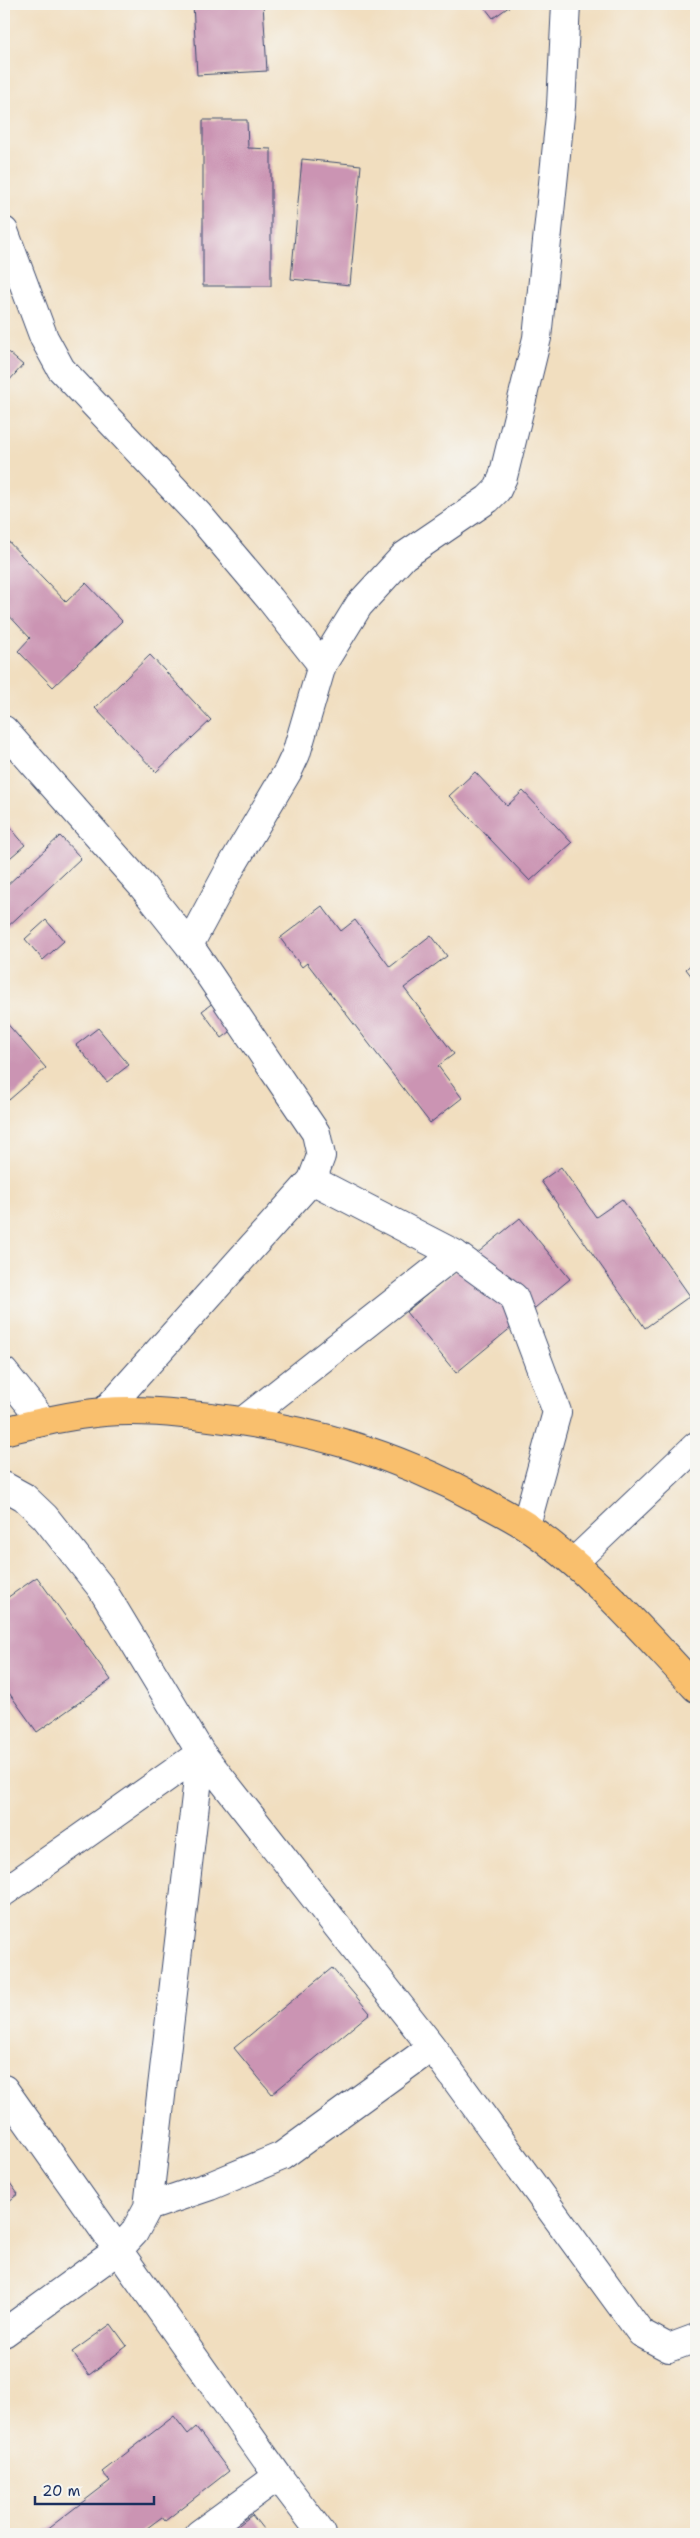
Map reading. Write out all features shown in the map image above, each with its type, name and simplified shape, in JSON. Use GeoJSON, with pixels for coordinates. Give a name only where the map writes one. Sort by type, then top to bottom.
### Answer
{"type":"FeatureCollection","features":[{"type":"Feature","properties":{"kind":"main road"},"geometry":{"type":"LineString","coordinates":[[4,1431],[43,1421],[105,1412],[178,1413],[310,1432],[376,1452],[450,1484],[526,1525],[574,1562],[696,1688]]}},
{"type":"Feature","properties":{"kind":"street"},"geometry":{"type":"LineString","coordinates":[[189,945],[296,754],[322,665],[358,605],[379,580],[404,556],[488,499],[497,490],[503,477],[537,338],[562,106],[566,4]]}},
{"type":"Feature","properties":{"kind":"street"},"geometry":{"type":"LineString","coordinates":[[4,231],[44,338],[61,369],[198,514],[270,599],[322,665]]}},
{"type":"Feature","properties":{"kind":"street"},"geometry":{"type":"LineString","coordinates":[[4,730],[143,888],[189,945],[316,1133],[321,1156],[312,1180],[105,1412]]}},
{"type":"Feature","properties":{"kind":"street"},"geometry":{"type":"LineString","coordinates":[[312,1180],[455,1254],[514,1297],[556,1412],[526,1525]]}},
{"type":"Feature","properties":{"kind":"street"},"geometry":{"type":"LineString","coordinates":[[243,1421],[455,1254]]}},
{"type":"Feature","properties":{"kind":"street"},"geometry":{"type":"LineString","coordinates":[[4,1372],[43,1421]]}},
{"type":"Feature","properties":{"kind":"street"},"geometry":{"type":"LineString","coordinates":[[574,1562],[696,1446]]}},
{"type":"Feature","properties":{"kind":"street"},"geometry":{"type":"LineString","coordinates":[[4,1486],[24,1497],[45,1516],[102,1589],[201,1753],[432,2047],[641,2334],[670,2348],[696,2338]]}},
{"type":"Feature","properties":{"kind":"street"},"geometry":{"type":"LineString","coordinates":[[5,1888],[201,1753]]}},
{"type":"Feature","properties":{"kind":"street"},"geometry":{"type":"LineString","coordinates":[[4,2333],[118,2250],[134,2233],[148,2206],[201,1753]]}},
{"type":"Feature","properties":{"kind":"street"},"geometry":{"type":"LineString","coordinates":[[148,2206],[210,2186],[282,2156],[432,2047]]}},
{"type":"Feature","properties":{"kind":"street"},"geometry":{"type":"LineString","coordinates":[[4,2089],[278,2476],[322,2534]]}},
{"type":"Feature","properties":{"kind":"street"},"geometry":{"type":"LineString","coordinates":[[199,2534],[278,2476]]}},
{"type":"Feature","properties":{"kind":"building"},"geometry":{"type":"Polygon","coordinates":[[[193,4],[263,4],[267,71],[197,75],[193,4]]]}},
{"type":"Feature","properties":{"kind":"building"},"geometry":{"type":"Polygon","coordinates":[[[482,4],[513,4],[493,18],[482,4]]]}},
{"type":"Feature","properties":{"kind":"building"},"geometry":{"type":"Polygon","coordinates":[[[203,120],[247,120],[248,148],[271,149],[271,286],[203,286],[203,120]]]}},
{"type":"Feature","properties":{"kind":"building"},"geometry":{"type":"Polygon","coordinates":[[[302,159],[361,165],[350,285],[291,279],[302,159]]]}},
{"type":"Feature","properties":{"kind":"building"},"geometry":{"type":"Polygon","coordinates":[[[4,349],[23,365],[8,382],[4,379],[4,349]]]}},
{"type":"Feature","properties":{"kind":"building"},"geometry":{"type":"Polygon","coordinates":[[[4,537],[66,602],[86,583],[122,621],[53,687],[18,651],[30,638],[4,610],[4,537]]]}},
{"type":"Feature","properties":{"kind":"building"},"geometry":{"type":"Polygon","coordinates":[[[150,655],[211,720],[156,772],[95,708],[150,655]]]}},
{"type":"Feature","properties":{"kind":"building"},"geometry":{"type":"Polygon","coordinates":[[[475,772],[507,806],[523,791],[572,843],[530,881],[449,796],[475,772]]]}},
{"type":"Feature","properties":{"kind":"building"},"geometry":{"type":"Polygon","coordinates":[[[4,820],[25,845],[4,863],[4,820]]]}},
{"type":"Feature","properties":{"kind":"building"},"geometry":{"type":"Polygon","coordinates":[[[60,836],[81,858],[4,930],[4,888],[60,836]]]}},
{"type":"Feature","properties":{"kind":"building"},"geometry":{"type":"Polygon","coordinates":[[[322,906],[341,931],[355,920],[390,967],[431,935],[447,956],[404,988],[454,1054],[438,1066],[462,1098],[430,1123],[307,963],[302,967],[280,938],[322,906]]]}},
{"type":"Feature","properties":{"kind":"building"},"geometry":{"type":"Polygon","coordinates":[[[46,920],[64,941],[43,960],[25,939],[46,920]]]}},
{"type":"Feature","properties":{"kind":"building"},"geometry":{"type":"Polygon","coordinates":[[[696,960],[696,982],[686,969],[696,960]]]}},
{"type":"Feature","properties":{"kind":"building"},"geometry":{"type":"Polygon","coordinates":[[[218,999],[238,1026],[222,1038],[202,1011],[218,999]]]}},
{"type":"Feature","properties":{"kind":"building"},"geometry":{"type":"Polygon","coordinates":[[[4,1020],[46,1068],[9,1100],[4,1094],[4,1020]]]}},
{"type":"Feature","properties":{"kind":"building"},"geometry":{"type":"Polygon","coordinates":[[[98,1028],[129,1065],[107,1082],[76,1045],[98,1028]]]}},
{"type":"Feature","properties":{"kind":"building"},"geometry":{"type":"Polygon","coordinates":[[[561,1167],[596,1217],[622,1199],[690,1296],[645,1328],[541,1181],[561,1167]]]}},
{"type":"Feature","properties":{"kind":"building"},"geometry":{"type":"Polygon","coordinates":[[[520,1218],[570,1279],[456,1373],[406,1312],[520,1218]]]}},
{"type":"Feature","properties":{"kind":"building"},"geometry":{"type":"Polygon","coordinates":[[[37,1577],[111,1680],[37,1732],[4,1686],[4,1600],[37,1577]]]}},
{"type":"Feature","properties":{"kind":"building"},"geometry":{"type":"Polygon","coordinates":[[[332,1968],[370,2013],[272,2094],[234,2048],[332,1968]]]}},
{"type":"Feature","properties":{"kind":"building"},"geometry":{"type":"Polygon","coordinates":[[[4,2175],[18,2194],[4,2205],[4,2175]]]}},
{"type":"Feature","properties":{"kind":"building"},"geometry":{"type":"Polygon","coordinates":[[[111,2324],[127,2346],[89,2375],[72,2352],[111,2324]]]}},
{"type":"Feature","properties":{"kind":"building"},"geometry":{"type":"Polygon","coordinates":[[[174,2416],[188,2434],[196,2427],[229,2471],[165,2521],[162,2517],[139,2534],[41,2534],[110,2481],[102,2472],[174,2416]]]}},
{"type":"Feature","properties":{"kind":"building"},"geometry":{"type":"Polygon","coordinates":[[[252,2515],[267,2534],[227,2534],[252,2515]]]}}]}
